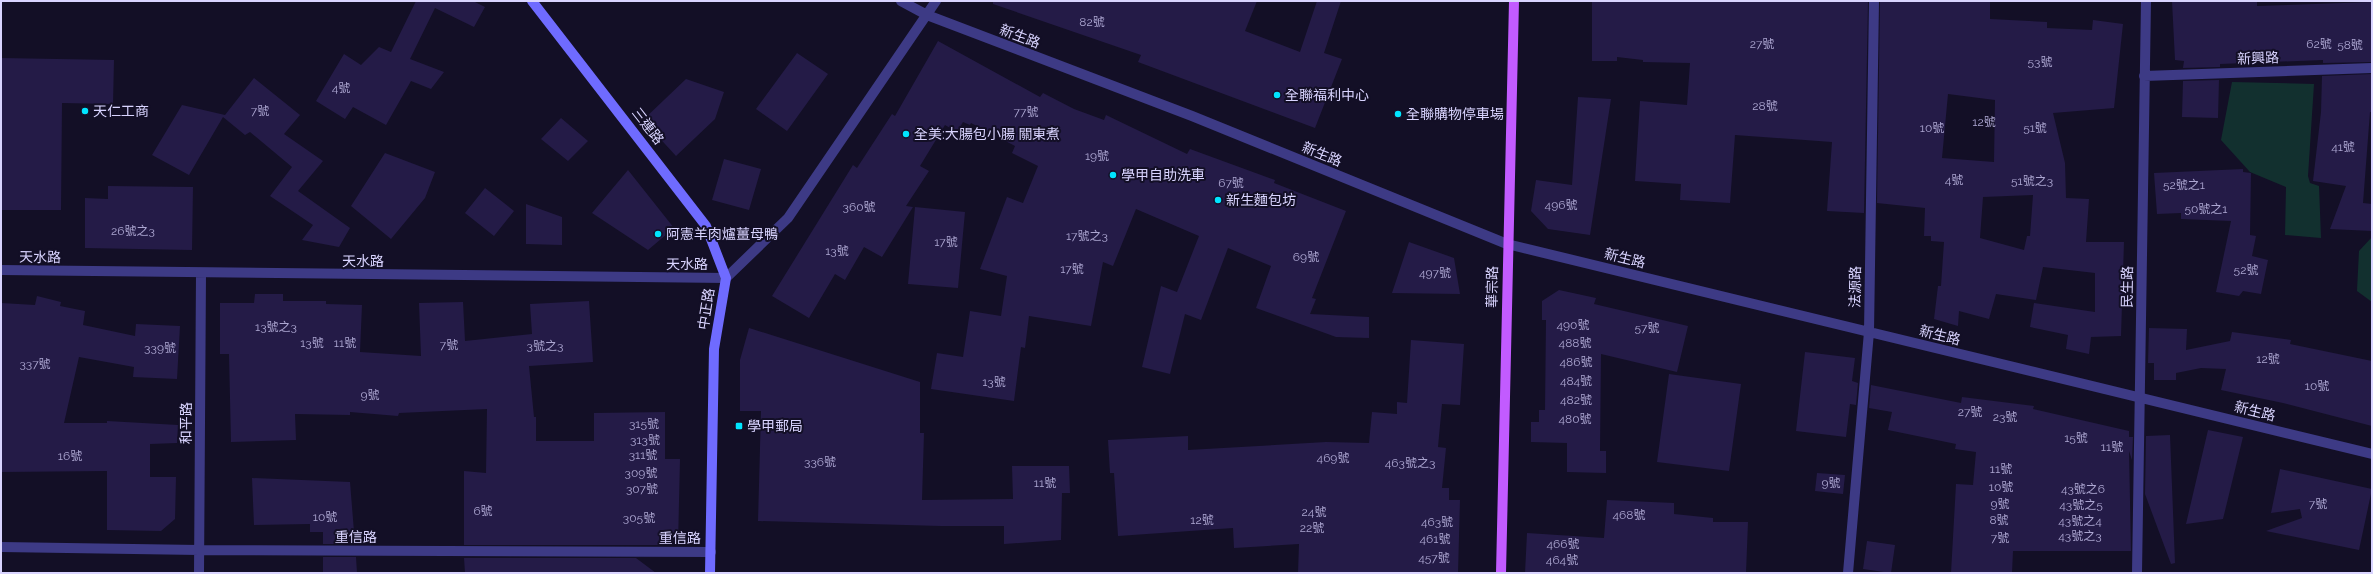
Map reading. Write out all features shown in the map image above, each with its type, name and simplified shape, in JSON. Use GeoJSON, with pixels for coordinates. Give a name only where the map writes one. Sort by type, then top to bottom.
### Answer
{"type":"FeatureCollection","features":[{"type":"Feature","properties":{"kind":"main road","name":"三連路"},"geometry":{"type":"LineString","coordinates":[[532,1],[706,226],[726,278]]}},
{"type":"Feature","properties":{"kind":"main road","name":"華宗路"},"geometry":{"type":"LineString","coordinates":[[1501,573],[1507,244],[1514,1]]}},
{"type":"Feature","properties":{"kind":"main road","name":"中正路"},"geometry":{"type":"LineString","coordinates":[[710,573],[714,349],[726,278]]}},
{"type":"Feature","properties":{"kind":"street","name":"新生路"},"geometry":{"type":"LineString","coordinates":[[901,1],[927,16],[1192,116],[1507,244],[2372,454]]}},
{"type":"Feature","properties":{"kind":"street","name":"中正路"},"geometry":{"type":"LineString","coordinates":[[726,278],[788,218],[936,1]]}},
{"type":"Feature","properties":{"kind":"street","name":"法源路"},"geometry":{"type":"LineString","coordinates":[[1848,573],[1869,332],[1874,1]]}},
{"type":"Feature","properties":{"kind":"street","name":"民生路"},"geometry":{"type":"LineString","coordinates":[[2137,573],[2146,1]]}},
{"type":"Feature","properties":{"kind":"street","name":"新興路"},"geometry":{"type":"LineString","coordinates":[[2144,76],[2372,68]]}},
{"type":"Feature","properties":{"kind":"street","name":"天水路"},"geometry":{"type":"LineString","coordinates":[[1,270],[201,274],[726,278]]}},
{"type":"Feature","properties":{"kind":"street","name":"和平路"},"geometry":{"type":"LineString","coordinates":[[199,573],[201,274]]}},
{"type":"Feature","properties":{"kind":"street","name":"重信路"},"geometry":{"type":"LineString","coordinates":[[1,547],[199,550],[710,552]]}},
{"type":"Feature","properties":{"kind":"green space"},"geometry":{"type":"Polygon","coordinates":[[[2232,82],[2314,84],[2308,176],[2310,183],[2319,186],[2321,238],[2285,235],[2286,187],[2250,172],[2221,140],[2232,82]]]}},
{"type":"Feature","properties":{"kind":"green space"},"geometry":{"type":"Polygon","coordinates":[[[2372,237],[2372,302],[2357,291],[2359,251],[2372,237]]]}},
{"type":"Feature","properties":{"kind":"building"},"geometry":{"type":"Polygon","coordinates":[[[416,1],[473,1],[485,7],[474,27],[435,8],[410,59],[444,72],[431,89],[411,81],[386,125],[353,107],[345,119],[316,101],[344,54],[361,65],[379,47],[391,52],[416,1]]]}},
{"type":"Feature","properties":{"kind":"building","name":"全聯福利中心"},"geometry":{"type":"Polygon","coordinates":[[[993,1],[1257,1],[1245,31],[1300,52],[1317,1],[1341,1],[1324,53],[1342,59],[1315,128],[1138,62],[1141,55],[993,4],[993,1]]]}},
{"type":"Feature","properties":{"kind":"building"},"geometry":{"type":"Polygon","coordinates":[[[1592,1],[1868,1],[1864,213],[1827,211],[1832,142],[1735,135],[1730,203],[1680,200],[1681,184],[1635,181],[1640,101],[1687,105],[1690,63],[1643,62],[1643,60],[1617,57],[1617,61],[1592,61],[1592,1]]]}},
{"type":"Feature","properties":{"kind":"building"},"geometry":{"type":"Polygon","coordinates":[[[1880,1],[1990,1],[1990,19],[2047,22],[2047,28],[2092,30],[2093,20],[2123,24],[2114,108],[2053,113],[2065,163],[2066,198],[2089,199],[2086,242],[2124,242],[2121,336],[2091,337],[2089,354],[2066,349],[2068,335],[2030,327],[2034,303],[2095,312],[2095,273],[2043,267],[2036,300],[1996,294],[1989,319],[1959,311],[1958,326],[1934,319],[1938,286],[1941,286],[1944,242],[1931,241],[1931,236],[1924,236],[1925,208],[1877,203],[1880,1]],[[1948,94],[1942,158],[1994,162],[1995,100],[1948,94]],[[2033,195],[1983,197],[1980,238],[2024,250],[2027,236],[2030,236],[2033,195]]]}},
{"type":"Feature","properties":{"kind":"building"},"geometry":{"type":"Polygon","coordinates":[[[2172,1],[2257,1],[2257,6],[2372,2],[2372,62],[2323,63],[2323,60],[2220,64],[2220,67],[2183,68],[2184,61],[2175,60],[2172,1]]]}},
{"type":"Feature","properties":{"kind":"building"},"geometry":{"type":"Polygon","coordinates":[[[938,41],[1040,97],[1043,93],[1074,109],[1104,120],[1106,115],[1187,154],[1190,149],[1275,180],[1274,183],[1346,211],[1312,298],[1316,299],[1310,314],[1369,317],[1369,338],[1336,337],[1256,308],[1271,266],[1228,248],[1201,320],[1185,314],[1170,374],[1142,367],[1161,286],[1177,292],[1199,236],[1136,209],[1113,266],[1103,262],[1091,326],[1029,316],[1025,348],[1021,347],[1014,401],[931,389],[937,353],[963,357],[970,311],[1001,316],[1007,276],[980,269],[1007,197],[1023,203],[1038,166],[1012,153],[1015,146],[971,123],[970,125],[963,122],[957,132],[945,125],[920,166],[929,171],[906,206],[913,207],[882,257],[864,247],[845,280],[835,274],[809,318],[772,296],[853,165],[857,168],[892,114],[895,116],[938,41]]]}},
{"type":"Feature","properties":{"kind":"building"},"geometry":{"type":"Polygon","coordinates":[[[797,53],[828,74],[787,131],[756,109],[797,53]]]}},
{"type":"Feature","properties":{"kind":"building"},"geometry":{"type":"Polygon","coordinates":[[[1,58],[114,60],[113,104],[62,103],[61,210],[1,210],[1,58]]]}},
{"type":"Feature","properties":{"kind":"building"},"geometry":{"type":"Polygon","coordinates":[[[2372,74],[2372,112],[2370,112],[2363,203],[2372,204],[2372,231],[2330,229],[2346,186],[2313,181],[2321,112],[2322,76],[2372,74]]]}},
{"type":"Feature","properties":{"kind":"building"},"geometry":{"type":"Polygon","coordinates":[[[254,78],[300,115],[284,134],[323,161],[298,191],[350,228],[339,247],[302,240],[313,225],[270,196],[292,167],[250,132],[245,135],[223,117],[189,175],[152,155],[182,105],[225,115],[254,78]]]}},
{"type":"Feature","properties":{"kind":"building"},"geometry":{"type":"Polygon","coordinates":[[[686,79],[724,92],[715,119],[676,156],[643,120],[686,79]]]}},
{"type":"Feature","properties":{"kind":"building"},"geometry":{"type":"Polygon","coordinates":[[[2219,80],[2218,118],[2182,117],[2183,81],[2219,80]]]}},
{"type":"Feature","properties":{"kind":"building"},"geometry":{"type":"Polygon","coordinates":[[[1578,97],[1611,99],[1590,235],[1548,229],[1531,211],[1536,180],[1572,185],[1578,97]]]}},
{"type":"Feature","properties":{"kind":"building"},"geometry":{"type":"Polygon","coordinates":[[[561,118],[588,141],[568,161],[541,139],[561,118]]]}},
{"type":"Feature","properties":{"kind":"building"},"geometry":{"type":"Polygon","coordinates":[[[385,153],[435,172],[425,198],[391,239],[351,206],[385,153]]]}},
{"type":"Feature","properties":{"kind":"building"},"geometry":{"type":"Polygon","coordinates":[[[724,159],[761,169],[749,210],[712,200],[724,159]]]}},
{"type":"Feature","properties":{"kind":"building"},"geometry":{"type":"Polygon","coordinates":[[[2243,169],[2243,172],[2251,173],[2250,235],[2256,236],[2252,256],[2268,260],[2261,294],[2243,291],[2239,296],[2216,292],[2231,221],[2181,219],[2181,213],[2157,214],[2154,173],[2243,169]]]}},
{"type":"Feature","properties":{"kind":"building"},"geometry":{"type":"Polygon","coordinates":[[[628,170],[674,228],[648,250],[592,213],[628,170]]]}},
{"type":"Feature","properties":{"kind":"building"},"geometry":{"type":"Polygon","coordinates":[[[108,186],[193,187],[192,250],[85,248],[85,198],[108,199],[108,186]]]}},
{"type":"Feature","properties":{"kind":"building"},"geometry":{"type":"Polygon","coordinates":[[[485,188],[514,211],[494,236],[465,213],[485,188]]]}},
{"type":"Feature","properties":{"kind":"building"},"geometry":{"type":"Polygon","coordinates":[[[526,204],[562,217],[562,245],[526,244],[526,204]]]}},
{"type":"Feature","properties":{"kind":"building"},"geometry":{"type":"Polygon","coordinates":[[[915,207],[965,212],[958,288],[908,284],[915,207]]]}},
{"type":"Feature","properties":{"kind":"building"},"geometry":{"type":"Polygon","coordinates":[[[1409,242],[1454,258],[1460,294],[1392,293],[1409,242]]]}},
{"type":"Feature","properties":{"kind":"building"},"geometry":{"type":"Polygon","coordinates":[[[1559,290],[1596,298],[1594,304],[1688,326],[1677,372],[1601,354],[1600,451],[1606,451],[1606,473],[1567,472],[1567,443],[1531,442],[1531,422],[1539,422],[1539,410],[1545,410],[1546,320],[1542,320],[1542,301],[1559,290]]]}},
{"type":"Feature","properties":{"kind":"building"},"geometry":{"type":"Polygon","coordinates":[[[255,294],[283,294],[283,301],[326,301],[326,304],[362,305],[360,352],[421,356],[419,303],[463,302],[465,341],[532,334],[530,304],[589,301],[593,362],[529,366],[534,417],[536,417],[536,441],[594,441],[594,413],[665,412],[665,459],[680,459],[678,545],[464,545],[464,471],[486,473],[487,409],[399,413],[398,416],[350,412],[350,415],[295,414],[296,440],[231,442],[229,354],[220,354],[220,303],[254,303],[255,294]]]}},
{"type":"Feature","properties":{"kind":"building"},"geometry":{"type":"Polygon","coordinates":[[[37,296],[61,302],[60,306],[85,311],[83,325],[135,336],[136,324],[180,326],[177,379],[133,377],[134,367],[79,357],[64,423],[107,423],[107,421],[178,425],[177,443],[150,444],[150,477],[176,477],[175,519],[161,531],[107,530],[107,471],[1,472],[1,303],[35,305],[37,296]]]}},
{"type":"Feature","properties":{"kind":"building"},"geometry":{"type":"Polygon","coordinates":[[[749,328],[920,382],[920,433],[924,433],[922,500],[1013,499],[1012,466],[1069,466],[1070,493],[1062,493],[1061,540],[1004,544],[1004,526],[941,526],[758,521],[761,411],[740,411],[740,360],[749,328]]]}},
{"type":"Feature","properties":{"kind":"building"},"geometry":{"type":"Polygon","coordinates":[[[2149,328],[2187,329],[2186,350],[2230,341],[2232,332],[2291,340],[2290,344],[2372,361],[2372,426],[2283,403],[2221,390],[2226,369],[2201,368],[2176,373],[2176,380],[2154,380],[2154,363],[2148,363],[2149,328]]]}},
{"type":"Feature","properties":{"kind":"building"},"geometry":{"type":"Polygon","coordinates":[[[1411,340],[1464,344],[1460,405],[1442,404],[1438,447],[1446,448],[1442,488],[1449,488],[1449,500],[1460,500],[1458,573],[1298,573],[1299,544],[1234,548],[1233,528],[1118,536],[1114,473],[1110,473],[1108,440],[1188,436],[1188,450],[1326,442],[1369,443],[1372,412],[1397,414],[1397,402],[1407,403],[1411,340]]]}},
{"type":"Feature","properties":{"kind":"building"},"geometry":{"type":"Polygon","coordinates":[[[1805,352],[1855,358],[1852,381],[1858,383],[1856,405],[1850,404],[1846,437],[1796,431],[1805,352]]]}},
{"type":"Feature","properties":{"kind":"building"},"geometry":{"type":"Polygon","coordinates":[[[1669,374],[1741,384],[1729,471],[1657,462],[1669,374]]]}},
{"type":"Feature","properties":{"kind":"building"},"geometry":{"type":"Polygon","coordinates":[[[1871,385],[1961,403],[1962,397],[2034,406],[2033,409],[2129,431],[2129,437],[2133,437],[2132,460],[2129,451],[2131,551],[2013,551],[2012,573],[1951,573],[1956,484],[1973,485],[1976,452],[1955,449],[1956,444],[1888,430],[1892,412],[1869,408],[1871,385]]]}},
{"type":"Feature","properties":{"kind":"building"},"geometry":{"type":"Polygon","coordinates":[[[2208,430],[2243,437],[2223,519],[2186,524],[2208,430]]]}},
{"type":"Feature","properties":{"kind":"building"},"geometry":{"type":"Polygon","coordinates":[[[2170,435],[2175,563],[2171,564],[2145,494],[2146,436],[2170,435]]]}},
{"type":"Feature","properties":{"kind":"building"},"geometry":{"type":"Polygon","coordinates":[[[2280,469],[2372,489],[2359,550],[2266,531],[2302,518],[2300,509],[2271,513],[2280,469]]]}},
{"type":"Feature","properties":{"kind":"building"},"geometry":{"type":"Polygon","coordinates":[[[1817,473],[1845,475],[1843,494],[1815,491],[1817,473]]]}},
{"type":"Feature","properties":{"kind":"building"},"geometry":{"type":"Polygon","coordinates":[[[252,478],[350,482],[355,544],[323,544],[323,532],[310,532],[310,524],[254,525],[252,478]]]}},
{"type":"Feature","properties":{"kind":"building"},"geometry":{"type":"Polygon","coordinates":[[[1607,500],[1674,503],[1674,514],[1713,518],[1713,522],[1748,522],[1746,573],[1525,573],[1527,533],[1604,538],[1607,500]]]}},
{"type":"Feature","properties":{"kind":"building"},"geometry":{"type":"Polygon","coordinates":[[[1867,541],[1895,545],[1891,573],[1863,569],[1867,541]]]}},
{"type":"Feature","properties":{"kind":"building"},"geometry":{"type":"Polygon","coordinates":[[[323,557],[356,557],[357,573],[323,573],[323,557]]]}},
{"type":"Feature","properties":{"kind":"building"},"geometry":{"type":"Polygon","coordinates":[[[464,558],[636,558],[656,573],[465,573],[464,558]]]}},
{"type":"Feature","properties":{"kind":"place","name":"全聯福利中心"},"geometry":{"type":"Point","coordinates":[1277,95]}},
{"type":"Feature","properties":{"kind":"place","name":"天仁工商"},"geometry":{"type":"Point","coordinates":[85,111]}},
{"type":"Feature","properties":{"kind":"place","name":"全聯購物停車場"},"geometry":{"type":"Point","coordinates":[1398,114]}},
{"type":"Feature","properties":{"kind":"place","name":"全美:大腸包小腸 關東煮"},"geometry":{"type":"Point","coordinates":[906,134]}},
{"type":"Feature","properties":{"kind":"place","name":"學甲自助洗車"},"geometry":{"type":"Point","coordinates":[1113,175]}},
{"type":"Feature","properties":{"kind":"place","name":"新生麵包坊"},"geometry":{"type":"Point","coordinates":[1218,200]}},
{"type":"Feature","properties":{"kind":"place","name":"阿憲羊肉爐薑母鴨"},"geometry":{"type":"Point","coordinates":[658,234]}},
{"type":"Feature","properties":{"kind":"place","name":"學甲郵局"},"geometry":{"type":"Point","coordinates":[739,426]}}]}
